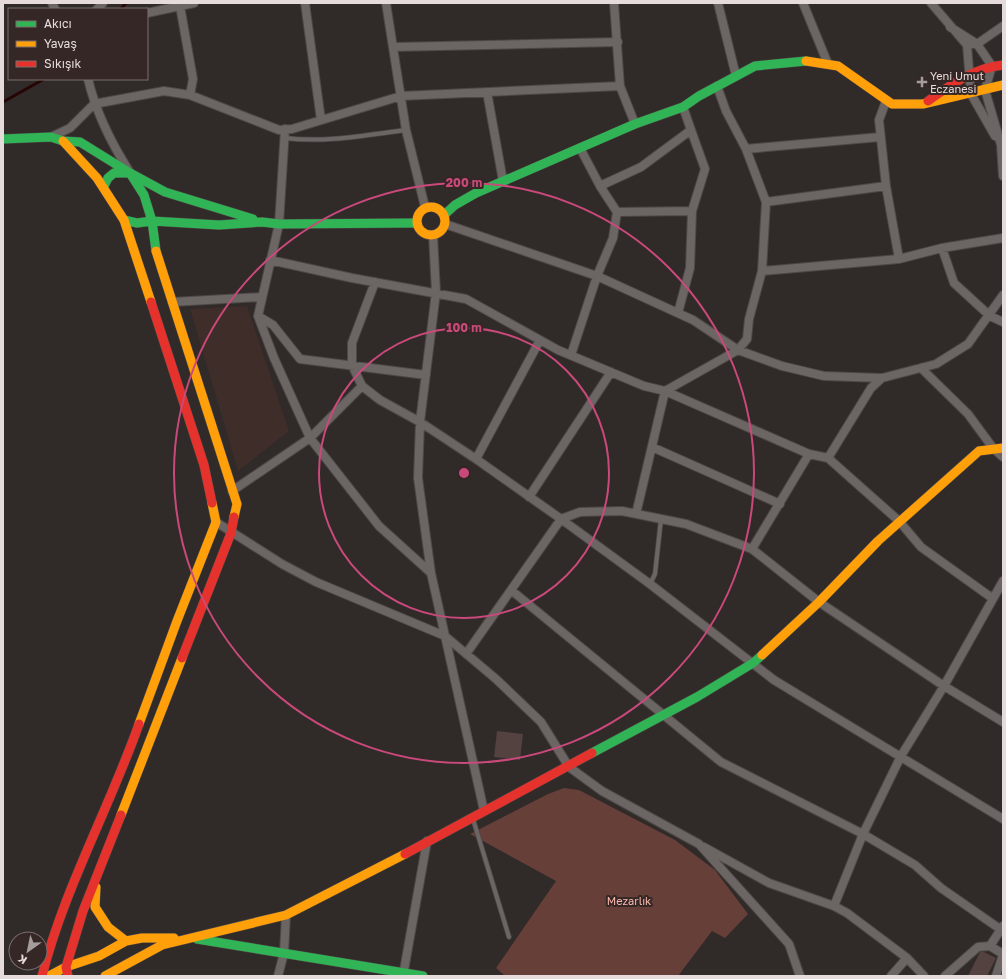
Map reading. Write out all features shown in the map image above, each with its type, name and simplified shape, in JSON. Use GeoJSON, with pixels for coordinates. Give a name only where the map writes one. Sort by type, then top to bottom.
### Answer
{"type":"FeatureCollection","features":[{"type":"Feature","properties":{"kind":"street"},"geometry":{"type":"LineString","coordinates":[[148,13],[194,3]]}},
{"type":"Feature","properties":{"kind":"street"},"geometry":{"type":"LineString","coordinates":[[305,3],[321,120]]}},
{"type":"Feature","properties":{"kind":"street"},"geometry":{"type":"LineString","coordinates":[[386,3],[406,130],[425,208]]}},
{"type":"Feature","properties":{"kind":"street"},"geometry":{"type":"LineString","coordinates":[[614,3],[620,86],[635,124]]}},
{"type":"Feature","properties":{"kind":"street"},"geometry":{"type":"LineString","coordinates":[[718,3],[736,76]]}},
{"type":"Feature","properties":{"kind":"street"},"geometry":{"type":"LineString","coordinates":[[803,3],[828,64]]}},
{"type":"Feature","properties":{"kind":"street"},"geometry":{"type":"LineString","coordinates":[[931,3],[967,45],[970,94],[1001,146]]}},
{"type":"Feature","properties":{"kind":"street"},"geometry":{"type":"LineString","coordinates":[[180,6],[193,80],[190,94]]}},
{"type":"Feature","properties":{"kind":"street"},"geometry":{"type":"LineString","coordinates":[[967,45],[977,44],[1003,26]]}},
{"type":"Feature","properties":{"kind":"street"},"geometry":{"type":"LineString","coordinates":[[950,27],[977,44],[992,66]]}},
{"type":"Feature","properties":{"kind":"street"},"geometry":{"type":"LineString","coordinates":[[393,47],[618,42]]}},
{"type":"Feature","properties":{"kind":"street"},"geometry":{"type":"LineString","coordinates":[[444,220],[442,211],[434,206],[425,208],[418,214],[416,223],[420,231],[432,235],[440,232],[444,220],[456,205],[476,193],[635,124],[683,107],[717,86],[755,66],[804,61],[838,66],[892,104],[923,104],[1003,85]]}},
{"type":"Feature","properties":{"kind":"street"},"geometry":{"type":"LineString","coordinates":[[923,104],[968,74],[992,66],[1003,65]]}},
{"type":"Feature","properties":{"kind":"street"},"geometry":{"type":"LineString","coordinates":[[992,66],[985,90],[1001,146],[1003,176]]}},
{"type":"Feature","properties":{"kind":"street"},"geometry":{"type":"LineString","coordinates":[[67,972],[83,911],[189,636],[231,533],[237,504],[156,251],[152,221],[144,195],[111,143],[94,104],[88,80]]}},
{"type":"Feature","properties":{"kind":"street"},"geometry":{"type":"LineString","coordinates":[[51,137],[70,128],[94,104],[164,91],[190,94],[279,130],[285,130],[401,96],[620,86]]}},
{"type":"Feature","properties":{"kind":"street"},"geometry":{"type":"LineString","coordinates":[[636,514],[665,391],[738,350],[747,339],[749,319],[762,271],[766,202],[746,149],[726,111],[717,86]]}},
{"type":"Feature","properties":{"kind":"street"},"geometry":{"type":"LineString","coordinates":[[487,92],[503,181]]}},
{"type":"Feature","properties":{"kind":"street"},"geometry":{"type":"LineString","coordinates":[[886,101],[879,120],[880,136],[886,186],[900,259]]}},
{"type":"Feature","properties":{"kind":"street"},"geometry":{"type":"LineString","coordinates":[[678,313],[690,268],[692,211],[705,170],[683,107]]}},
{"type":"Feature","properties":{"kind":"street"},"geometry":{"type":"LineString","coordinates":[[285,130],[279,224],[258,316],[274,358],[310,438],[379,526],[431,573]]}},
{"type":"Feature","properties":{"kind":"street"},"geometry":{"type":"LineString","coordinates":[[600,186],[642,167],[691,130]]}},
{"type":"Feature","properties":{"kind":"street"},"geometry":{"type":"LineString","coordinates":[[746,149],[880,136]]}},
{"type":"Feature","properties":{"kind":"street"},"geometry":{"type":"LineString","coordinates":[[3,139],[51,137],[63,141],[80,142],[130,173],[165,192],[262,222],[279,224],[416,223]]}},
{"type":"Feature","properties":{"kind":"street"},"geometry":{"type":"LineString","coordinates":[[42,976],[52,937],[125,764],[177,620],[216,522],[204,465],[124,220],[104,186],[84,160],[63,141]]}},
{"type":"Feature","properties":{"kind":"street"},"geometry":{"type":"LineString","coordinates":[[571,355],[597,276],[613,238],[617,212],[600,186],[580,148]]}},
{"type":"Feature","properties":{"kind":"street"},"geometry":{"type":"LineString","coordinates":[[104,186],[108,178],[114,173],[130,173]]}},
{"type":"Feature","properties":{"kind":"street"},"geometry":{"type":"LineString","coordinates":[[766,202],[886,186]]}},
{"type":"Feature","properties":{"kind":"street"},"geometry":{"type":"LineString","coordinates":[[617,212],[692,211]]}},
{"type":"Feature","properties":{"kind":"street"},"geometry":{"type":"LineString","coordinates":[[124,220],[137,223],[152,221],[219,225],[262,222]]}},
{"type":"Feature","properties":{"kind":"street"},"geometry":{"type":"LineString","coordinates":[[444,220],[597,276],[693,320],[738,350],[782,366],[824,376],[882,378],[936,364],[968,344],[990,316],[1003,295]]}},
{"type":"Feature","properties":{"kind":"street"},"geometry":{"type":"LineString","coordinates":[[432,235],[436,292],[420,422],[418,478],[431,573],[484,811]]}},
{"type":"Feature","properties":{"kind":"street"},"geometry":{"type":"LineString","coordinates":[[762,271],[900,259],[942,248],[1003,238]]}},
{"type":"Feature","properties":{"kind":"street"},"geometry":{"type":"LineString","coordinates":[[942,248],[954,283],[990,316],[1003,322]]}},
{"type":"Feature","properties":{"kind":"street"},"geometry":{"type":"LineString","coordinates":[[270,260],[466,299],[540,340],[571,355],[644,386],[665,391],[809,454],[828,458],[899,521],[921,547],[992,598]]}},
{"type":"Feature","properties":{"kind":"street"},"geometry":{"type":"LineString","coordinates":[[375,282],[352,343],[352,365],[362,386],[380,400],[420,422],[476,459],[650,584],[774,680],[1003,819]]}},
{"type":"Feature","properties":{"kind":"street"},"geometry":{"type":"LineString","coordinates":[[172,302],[262,296]]}},
{"type":"Feature","properties":{"kind":"street"},"geometry":{"type":"LineString","coordinates":[[258,316],[273,325],[300,359],[426,375]]}},
{"type":"Feature","properties":{"kind":"street"},"geometry":{"type":"LineString","coordinates":[[476,459],[540,340]]}},
{"type":"Feature","properties":{"kind":"street"},"geometry":{"type":"LineString","coordinates":[[921,368],[968,414],[993,448],[1003,457]]}},
{"type":"Feature","properties":{"kind":"street"},"geometry":{"type":"LineString","coordinates":[[529,497],[611,372]]}},
{"type":"Feature","properties":{"kind":"street"},"geometry":{"type":"LineString","coordinates":[[828,458],[871,388],[882,378]]}},
{"type":"Feature","properties":{"kind":"street"},"geometry":{"type":"LineString","coordinates":[[232,491],[310,438],[362,386]]}},
{"type":"Feature","properties":{"kind":"street"},"geometry":{"type":"LineString","coordinates":[[652,447],[780,504]]}},
{"type":"Feature","properties":{"kind":"street"},"geometry":{"type":"LineString","coordinates":[[105,976],[162,945],[286,914],[358,879],[665,715],[753,663],[819,602],[899,521],[979,451],[993,448],[1003,448]]}},
{"type":"Feature","properties":{"kind":"street"},"geometry":{"type":"LineString","coordinates":[[752,549],[809,454]]}},
{"type":"Feature","properties":{"kind":"street"},"geometry":{"type":"LineString","coordinates":[[466,654],[560,519],[580,512],[622,511],[686,524],[752,549],[819,602],[944,686],[1003,722]]}},
{"type":"Feature","properties":{"kind":"street"},"geometry":{"type":"LineString","coordinates":[[216,522],[231,533],[316,582],[445,636],[541,722],[569,767],[602,791],[769,883],[834,906],[869,929],[908,958],[924,976]]}},
{"type":"Feature","properties":{"kind":"street"},"geometry":{"type":"LineString","coordinates":[[834,906],[863,834],[900,756],[944,686],[992,598],[1002,585]]}},
{"type":"Feature","properties":{"kind":"street"},"geometry":{"type":"LineString","coordinates":[[511,590],[722,762],[863,834],[915,865],[941,888],[1002,927],[990,946]]}},
{"type":"Feature","properties":{"kind":"street"},"geometry":{"type":"LineString","coordinates":[[403,974],[427,841]]}},
{"type":"Feature","properties":{"kind":"street"},"geometry":{"type":"LineString","coordinates":[[699,844],[789,944],[799,974]]}},
{"type":"Feature","properties":{"kind":"street"},"geometry":{"type":"LineString","coordinates":[[96,879],[96,907],[108,927],[126,941]]}},
{"type":"Feature","properties":{"kind":"street"},"geometry":{"type":"LineString","coordinates":[[278,976],[284,953],[286,914]]}},
{"type":"Feature","properties":{"kind":"street"},"geometry":{"type":"LineString","coordinates":[[49,976],[67,972],[126,941],[142,938],[191,938],[403,974],[423,976]]}},
{"type":"Feature","properties":{"kind":"street"},"geometry":{"type":"LineString","coordinates":[[945,976],[978,947],[990,946],[1003,955],[996,976]]}},
{"type":"Feature","properties":{"kind":"street"},"geometry":{"type":"LineString","coordinates":[[891,976],[908,958]]}},
{"type":"Feature","properties":{"kind":"lane"},"geometry":{"type":"LineString","coordinates":[[285,138],[300,140],[338,139],[406,130]]}},
{"type":"Feature","properties":{"kind":"lane"},"geometry":{"type":"LineString","coordinates":[[650,584],[655,574],[661,519]]}},
{"type":"Feature","properties":{"kind":"lane"},"geometry":{"type":"LineString","coordinates":[[473,817],[509,937]]}},
{"type":"Feature","properties":{"kind":"shaded area"},"geometry":{"type":"Polygon","coordinates":[[[247,306],[289,431],[238,471],[190,309],[247,306]]]}},
{"type":"Feature","properties":{"kind":"green space","name":"Mezarlık"},"geometry":{"type":"Polygon","coordinates":[[[564,788],[579,790],[675,840],[715,870],[748,914],[725,938],[712,931],[678,976],[505,976],[496,968],[556,881],[470,834],[548,794],[564,788]]]}},
{"type":"Feature","properties":{"kind":"building"},"geometry":{"type":"Polygon","coordinates":[[[497,731],[523,734],[520,760],[494,757],[497,731]]]}},
{"type":"Feature","properties":{"kind":"building"},"geometry":{"type":"Polygon","coordinates":[[[980,952],[984,952],[996,958],[987,976],[968,976],[980,952]]]}},
{"type":"Feature","properties":{"kind":"waterway"},"geometry":{"type":"LineString","coordinates":[[122,8],[126,3]]}},
{"type":"Feature","properties":{"kind":"waterway"},"geometry":{"type":"LineString","coordinates":[[3,102],[42,80]]}},
{"type":"Feature","properties":{"kind":"traffic: fast"},"geometry":{"type":"LineString","coordinates":[[444,215],[455,205],[476,193],[635,124],[683,107],[699,96],[755,66],[806,61]]}},
{"type":"Feature","properties":{"kind":"traffic: fast"},"geometry":{"type":"LineString","coordinates":[[3,139],[51,137],[63,141],[80,142],[130,173],[144,195],[152,221],[156,251]]}},
{"type":"Feature","properties":{"kind":"traffic: fast"},"geometry":{"type":"LineString","coordinates":[[104,186],[108,178],[114,173],[130,173],[165,192],[253,219]]}},
{"type":"Feature","properties":{"kind":"traffic: fast"},"geometry":{"type":"LineString","coordinates":[[124,220],[137,223],[152,221],[219,225],[262,222],[279,224],[416,223]]}},
{"type":"Feature","properties":{"kind":"traffic: fast"},"geometry":{"type":"LineString","coordinates":[[592,753],[697,697],[753,663],[762,655]]}},
{"type":"Feature","properties":{"kind":"traffic: fast"},"geometry":{"type":"LineString","coordinates":[[197,939],[423,976]]}},
{"type":"Feature","properties":{"kind":"traffic: slow"},"geometry":{"type":"LineString","coordinates":[[806,61],[838,66],[892,104],[923,104],[1003,85]]}},
{"type":"Feature","properties":{"kind":"traffic: slow"},"geometry":{"type":"LineString","coordinates":[[63,141],[97,178],[124,220],[151,302]]}},
{"type":"Feature","properties":{"kind":"traffic: slow"},"geometry":{"type":"LineString","coordinates":[[431,207],[441,211],[445,221],[441,231],[431,235],[421,231],[417,221],[421,211],[431,207]]}},
{"type":"Feature","properties":{"kind":"traffic: slow"},"geometry":{"type":"LineString","coordinates":[[156,251],[237,504],[234,517]]}},
{"type":"Feature","properties":{"kind":"traffic: slow"},"geometry":{"type":"LineString","coordinates":[[762,655],[819,602],[878,541],[979,451],[1003,448]]}},
{"type":"Feature","properties":{"kind":"traffic: slow"},"geometry":{"type":"LineString","coordinates":[[139,724],[216,522],[212,503]]}},
{"type":"Feature","properties":{"kind":"traffic: slow"},"geometry":{"type":"LineString","coordinates":[[121,815],[182,658]]}},
{"type":"Feature","properties":{"kind":"traffic: slow"},"geometry":{"type":"LineString","coordinates":[[105,976],[162,945],[286,915],[405,854]]}},
{"type":"Feature","properties":{"kind":"traffic: slow"},"geometry":{"type":"LineString","coordinates":[[96,887],[95,907],[108,927],[126,941]]}},
{"type":"Feature","properties":{"kind":"traffic: slow"},"geometry":{"type":"LineString","coordinates":[[49,976],[66,967],[99,956],[126,941],[142,938],[174,938]]}},
{"type":"Feature","properties":{"kind":"traffic: jam"},"geometry":{"type":"LineString","coordinates":[[928,101],[973,73],[1003,65]]}},
{"type":"Feature","properties":{"kind":"traffic: jam"},"geometry":{"type":"LineString","coordinates":[[151,302],[204,465],[212,503]]}},
{"type":"Feature","properties":{"kind":"traffic: jam"},"geometry":{"type":"LineString","coordinates":[[182,658],[231,533],[234,517]]}},
{"type":"Feature","properties":{"kind":"traffic: jam"},"geometry":{"type":"LineString","coordinates":[[42,976],[51,944],[74,880],[127,756],[139,724]]}},
{"type":"Feature","properties":{"kind":"traffic: jam"},"geometry":{"type":"LineString","coordinates":[[405,854],[592,753]]}},
{"type":"Feature","properties":{"kind":"traffic: jam"},"geometry":{"type":"LineString","coordinates":[[68,976],[66,967],[83,911],[121,815]]}},
{"type":"Feature","properties":{"kind":"place","name":"Yeni Umut Eczanesi"},"geometry":{"type":"Point","coordinates":[922,82]}}]}
